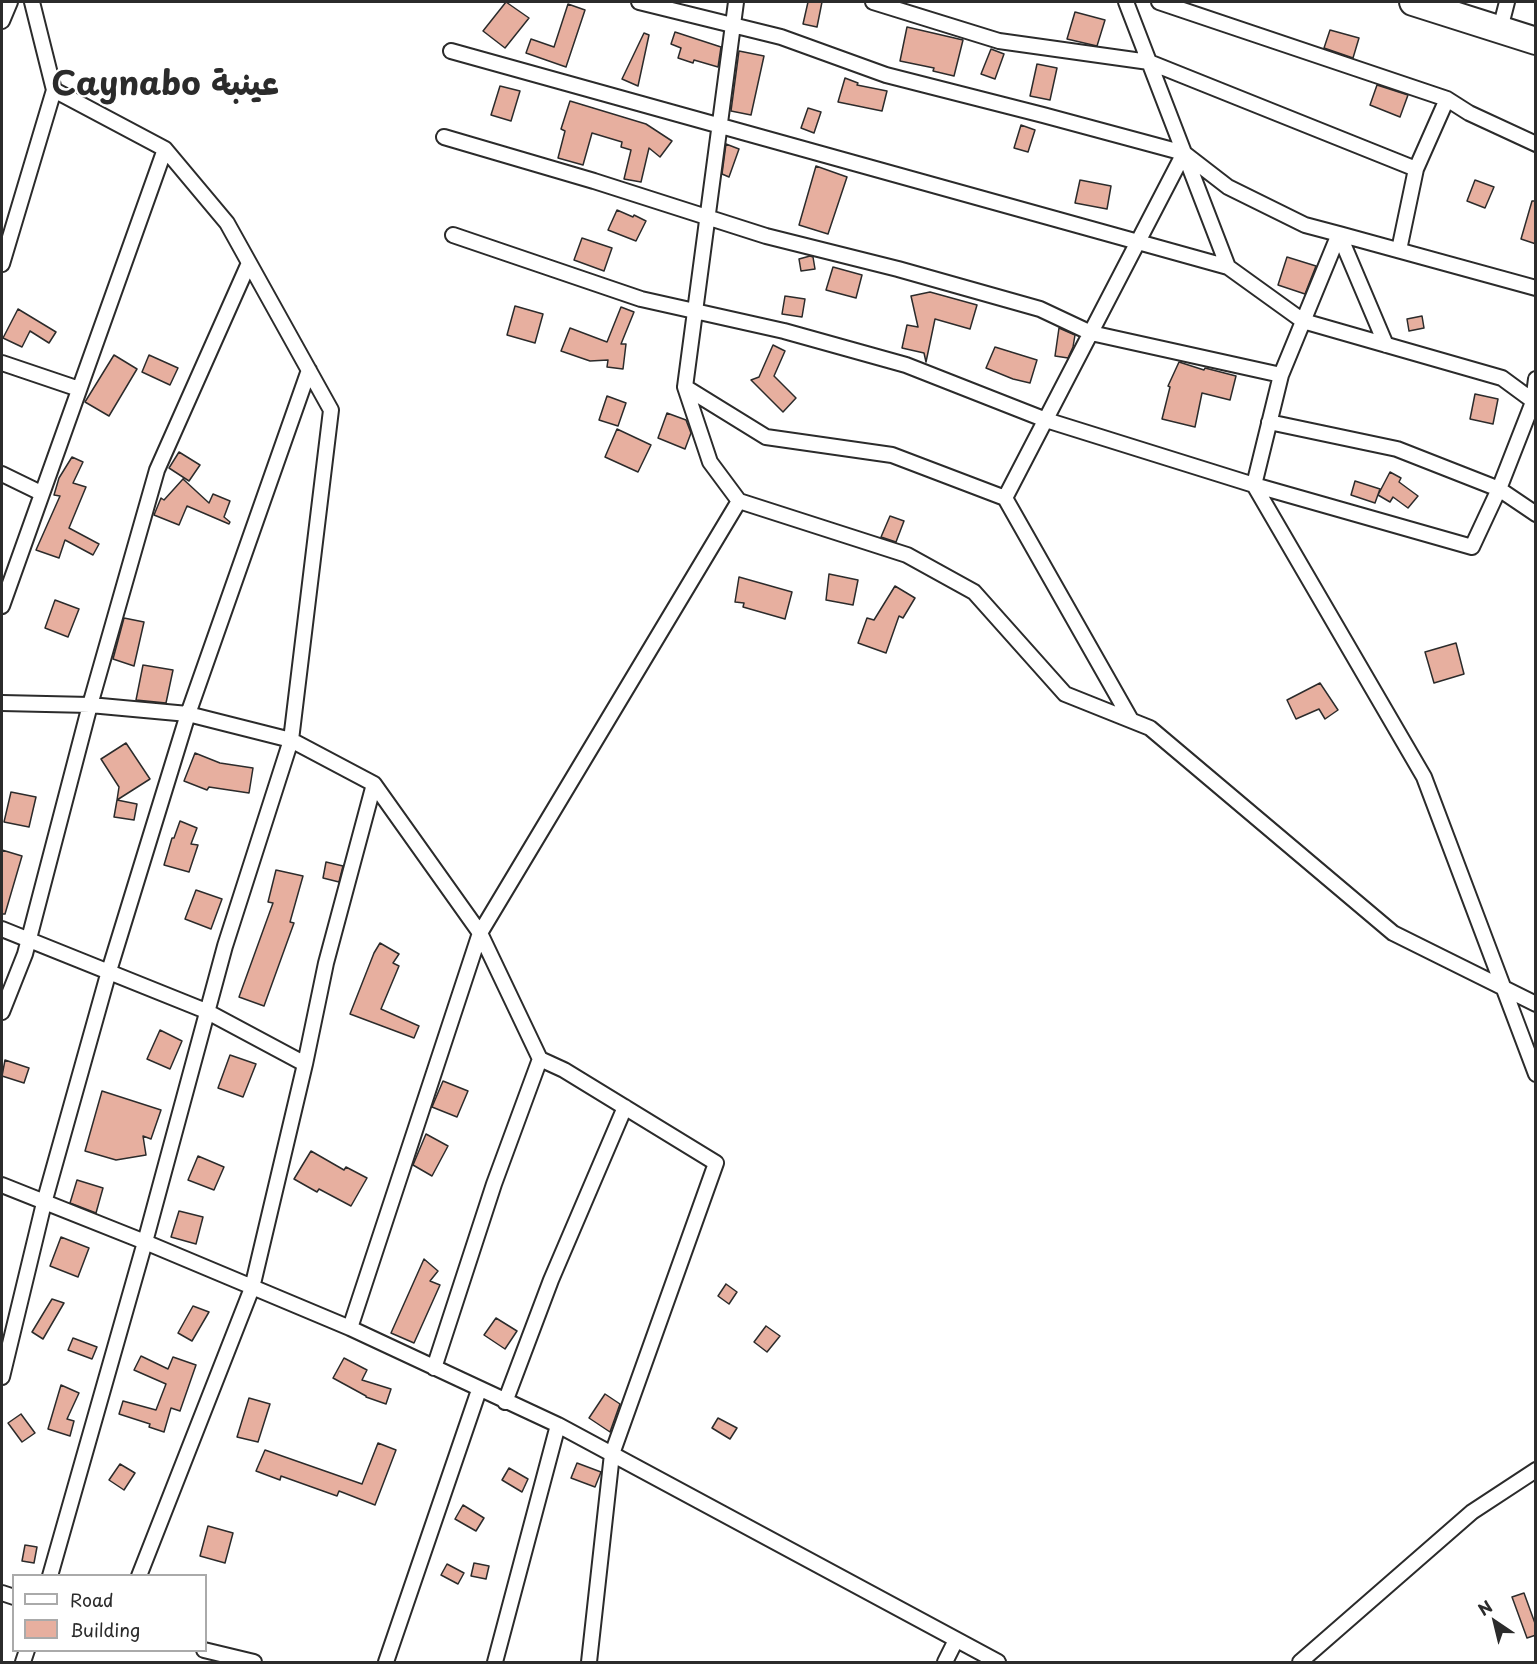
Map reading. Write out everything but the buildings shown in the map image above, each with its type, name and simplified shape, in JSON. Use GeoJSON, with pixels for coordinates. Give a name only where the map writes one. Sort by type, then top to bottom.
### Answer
{"type":"FeatureCollection","features":[{"type":"Feature","properties":{"kind":"highway"},"geometry":{"type":"LineString","coordinates":[[1413,2],[1534,39]]}},
{"type":"Feature","properties":{"kind":"street"},"geometry":{"type":"LineString","coordinates":[[2,21],[10,2]]}},
{"type":"Feature","properties":{"kind":"street"},"geometry":{"type":"LineString","coordinates":[[2,264],[54,90],[32,2]]}},
{"type":"Feature","properties":{"kind":"street"},"geometry":{"type":"LineString","coordinates":[[639,2],[781,36],[886,75],[1185,153],[1228,187],[1305,225],[1536,288]]}},
{"type":"Feature","properties":{"kind":"street"},"geometry":{"type":"LineString","coordinates":[[736,2],[685,387],[710,462],[739,501],[907,555],[974,592],[1065,694],[1150,728],[1394,933],[1536,1005]]}},
{"type":"Feature","properties":{"kind":"street"},"geometry":{"type":"LineString","coordinates":[[873,2],[999,41],[1149,62],[1416,169]]}},
{"type":"Feature","properties":{"kind":"street"},"geometry":{"type":"LineString","coordinates":[[1126,2],[1228,267]]}},
{"type":"Feature","properties":{"kind":"street"},"geometry":{"type":"LineString","coordinates":[[1159,2],[1447,99],[1469,113],[1536,144]]}},
{"type":"Feature","properties":{"kind":"street"},"geometry":{"type":"LineString","coordinates":[[1500,29],[1507,2]]}},
{"type":"Feature","properties":{"kind":"street"},"geometry":{"type":"LineString","coordinates":[[451,51],[1228,267],[1303,321],[1502,378],[1534,402]]}},
{"type":"Feature","properties":{"kind":"street"},"geometry":{"type":"LineString","coordinates":[[50,1574],[145,1242],[206,1011],[291,740],[331,410],[227,223],[165,149],[54,90]]}},
{"type":"Feature","properties":{"kind":"street"},"geometry":{"type":"LineString","coordinates":[[1399,250],[1416,169],[1447,99]]}},
{"type":"Feature","properties":{"kind":"street"},"geometry":{"type":"LineString","coordinates":[[444,137],[766,236],[898,269],[1040,309],[1091,333],[1281,375]]}},
{"type":"Feature","properties":{"kind":"street"},"geometry":{"type":"LineString","coordinates":[[2,606],[165,149]]}},
{"type":"Feature","properties":{"kind":"street"},"geometry":{"type":"LineString","coordinates":[[1005,498],[1185,153]]}},
{"type":"Feature","properties":{"kind":"street"},"geometry":{"type":"LineString","coordinates":[[1339,234],[1281,375],[1254,485],[1424,777],[1536,1074]]}},
{"type":"Feature","properties":{"kind":"street"},"geometry":{"type":"LineString","coordinates":[[1339,234],[1386,345]]}},
{"type":"Feature","properties":{"kind":"street"},"geometry":{"type":"LineString","coordinates":[[453,235],[641,298],[784,332],[906,365],[1046,420],[1254,485],[1472,547],[1499,489],[1534,402],[1536,379]]}},
{"type":"Feature","properties":{"kind":"street"},"geometry":{"type":"LineString","coordinates":[[2,1012],[25,954],[90,705],[157,470],[249,263]]}},
{"type":"Feature","properties":{"kind":"street"},"geometry":{"type":"LineString","coordinates":[[2,363],[79,389]]}},
{"type":"Feature","properties":{"kind":"street"},"geometry":{"type":"LineString","coordinates":[[2,1377],[44,1203],[109,971],[188,714],[309,370]]}},
{"type":"Feature","properties":{"kind":"street"},"geometry":{"type":"LineString","coordinates":[[685,387],[766,437],[891,455],[1005,498],[1131,720]]}},
{"type":"Feature","properties":{"kind":"street"},"geometry":{"type":"LineString","coordinates":[[1269,422],[1397,449],[1499,489],[1536,514]]}},
{"type":"Feature","properties":{"kind":"street"},"geometry":{"type":"LineString","coordinates":[[2,474],[41,493]]}},
{"type":"Feature","properties":{"kind":"street"},"geometry":{"type":"LineString","coordinates":[[350,1328],[480,933],[739,501]]}},
{"type":"Feature","properties":{"kind":"street"},"geometry":{"type":"LineString","coordinates":[[2,703],[90,705],[188,714],[291,740],[374,784],[480,933],[540,1059],[564,1070],[716,1163],[612,1454],[589,1662]]}},
{"type":"Feature","properties":{"kind":"street"},"geometry":{"type":"LineString","coordinates":[[140,1574],[252,1288],[305,1064],[326,963],[374,784]]}},
{"type":"Feature","properties":{"kind":"street"},"geometry":{"type":"LineString","coordinates":[[2,929],[206,1011],[305,1064]]}},
{"type":"Feature","properties":{"kind":"street"},"geometry":{"type":"LineString","coordinates":[[434,1368],[494,1184],[540,1059]]}},
{"type":"Feature","properties":{"kind":"street"},"geometry":{"type":"LineString","coordinates":[[505,1401],[550,1280],[625,1107]]}},
{"type":"Feature","properties":{"kind":"street"},"geometry":{"type":"LineString","coordinates":[[2,1185],[350,1328],[478,1390],[558,1425],[998,1662]]}},
{"type":"Feature","properties":{"kind":"street"},"geometry":{"type":"LineString","coordinates":[[386,1662],[478,1390]]}},
{"type":"Feature","properties":{"kind":"street"},"geometry":{"type":"LineString","coordinates":[[495,1662],[558,1425]]}},
{"type":"Feature","properties":{"kind":"street"},"geometry":{"type":"LineString","coordinates":[[1300,1662],[1472,1512],[1536,1470]]}},
{"type":"Feature","properties":{"kind":"street"},"geometry":{"type":"LineString","coordinates":[[945,1662],[956,1640]]}},
{"type":"Feature","properties":{"kind":"street"},"geometry":{"type":"LineString","coordinates":[[207,1651],[254,1662]]}},
{"type":"Feature","properties":{"kind":"district","name":"Caynabo عينبة"},"geometry":{"type":"Point","coordinates":[165,86]}}]}
